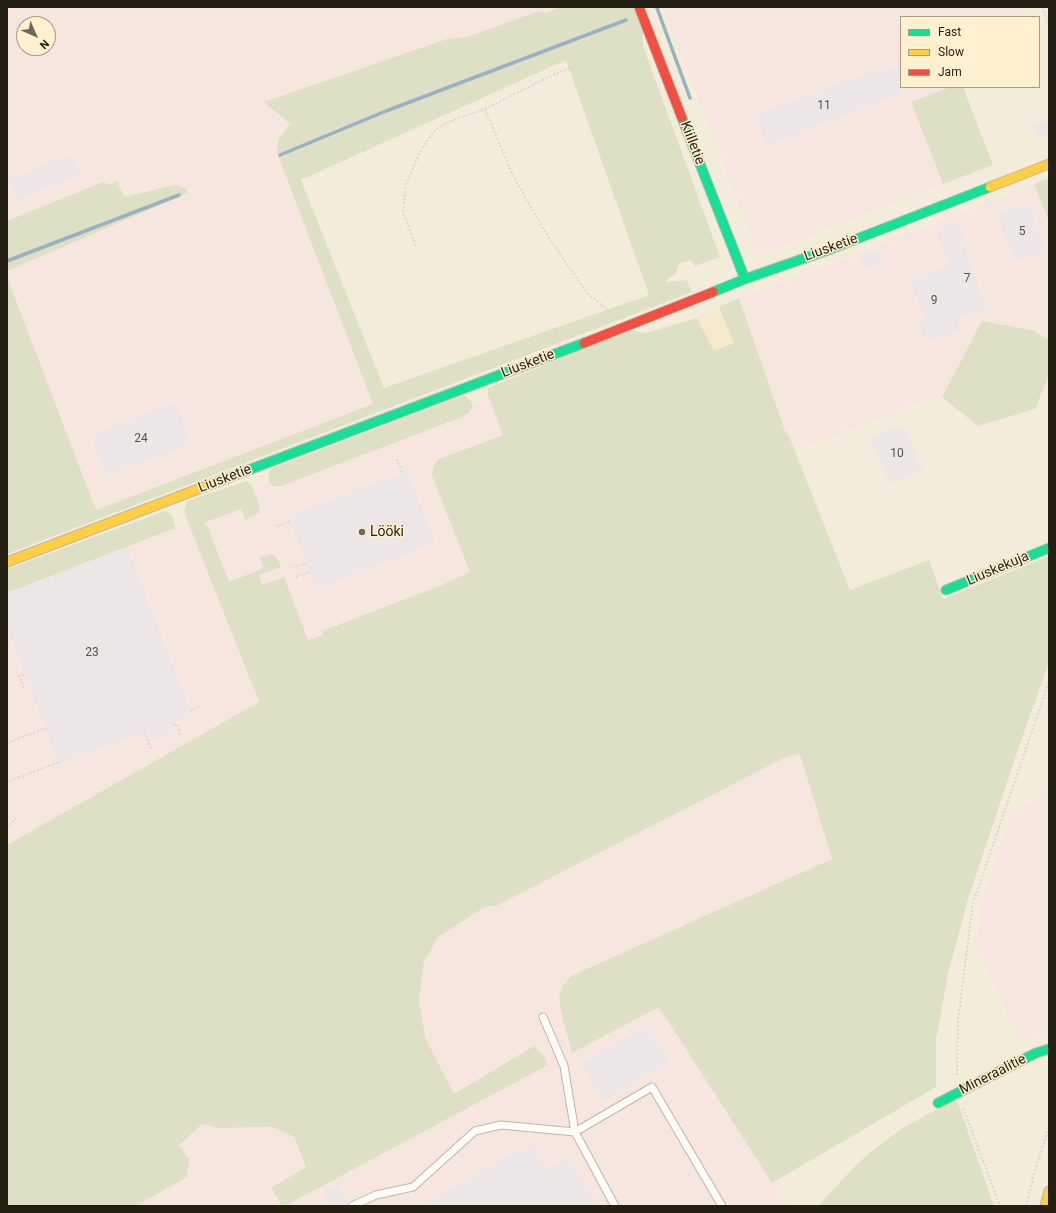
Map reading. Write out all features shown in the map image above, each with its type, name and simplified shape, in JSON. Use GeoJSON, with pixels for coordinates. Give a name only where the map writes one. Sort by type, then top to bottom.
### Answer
{"type":"FeatureCollection","features":[{"type":"Feature","properties":{"kind":"street","name":"Kiilletie"},"geometry":{"type":"LineString","coordinates":[[639,7],[745,279]]}},
{"type":"Feature","properties":{"kind":"street","name":"Liusketie"},"geometry":{"type":"LineString","coordinates":[[7,562],[628,326],[745,279],[831,249],[1049,164]]}},
{"type":"Feature","properties":{"kind":"street","name":"Liuskekuja"},"geometry":{"type":"LineString","coordinates":[[946,590],[1049,548]]}},
{"type":"Feature","properties":{"kind":"street","name":"Mineraalitie"},"geometry":{"type":"LineString","coordinates":[[938,1103],[1036,1053],[1049,1049]]}},
{"type":"Feature","properties":{"kind":"street"},"geometry":{"type":"LineString","coordinates":[[1045,1206],[1049,1191]]}},
{"type":"Feature","properties":{"kind":"lane"},"geometry":{"type":"LineString","coordinates":[[543,1017],[564,1066],[575,1132],[615,1206]]}},
{"type":"Feature","properties":{"kind":"lane"},"geometry":{"type":"LineString","coordinates":[[352,1206],[376,1195],[413,1187],[474,1131],[501,1125],[575,1132],[652,1087],[722,1206]]}},
{"type":"Feature","properties":{"kind":"path"},"geometry":{"type":"LineString","coordinates":[[1043,7],[1049,26]]}},
{"type":"Feature","properties":{"kind":"path"},"geometry":{"type":"LineString","coordinates":[[416,246],[403,212],[406,184],[419,154],[431,135],[439,127],[456,119],[485,109],[561,70],[608,51],[651,38]]}},
{"type":"Feature","properties":{"kind":"path"},"geometry":{"type":"LineString","coordinates":[[485,109],[512,174],[547,235],[588,294],[628,326]]}},
{"type":"Feature","properties":{"kind":"path"},"geometry":{"type":"LineString","coordinates":[[396,458],[402,473]]}},
{"type":"Feature","properties":{"kind":"path"},"geometry":{"type":"LineString","coordinates":[[277,526],[290,521]]}},
{"type":"Feature","properties":{"kind":"path"},"geometry":{"type":"LineString","coordinates":[[292,568],[306,563]]}},
{"type":"Feature","properties":{"kind":"path"},"geometry":{"type":"LineString","coordinates":[[296,577],[309,572]]}},
{"type":"Feature","properties":{"kind":"path"},"geometry":{"type":"LineString","coordinates":[[24,688],[19,676],[25,674]]}},
{"type":"Feature","properties":{"kind":"path"},"geometry":{"type":"LineString","coordinates":[[1000,1206],[957,1093],[958,1021],[973,903],[1049,682]]}},
{"type":"Feature","properties":{"kind":"path"},"geometry":{"type":"LineString","coordinates":[[190,711],[199,707]]}},
{"type":"Feature","properties":{"kind":"path"},"geometry":{"type":"LineString","coordinates":[[174,725],[177,724],[180,736]]}},
{"type":"Feature","properties":{"kind":"path"},"geometry":{"type":"LineString","coordinates":[[7,743],[46,728]]}},
{"type":"Feature","properties":{"kind":"path"},"geometry":{"type":"LineString","coordinates":[[144,732],[152,750]]}},
{"type":"Feature","properties":{"kind":"path"},"geometry":{"type":"LineString","coordinates":[[7,782],[58,762]]}},
{"type":"Feature","properties":{"kind":"path"},"geometry":{"type":"LineString","coordinates":[[7,828],[17,818]]}},
{"type":"Feature","properties":{"kind":"path"},"geometry":{"type":"LineString","coordinates":[[1026,1206],[1034,1174],[1049,1127]]}},
{"type":"Feature","properties":{"kind":"shaded area"},"geometry":{"type":"Polygon","coordinates":[[[7,7],[560,7],[279,114],[290,125],[279,139],[277,153],[373,404],[96,510],[7,277],[7,271],[188,193],[174,185],[124,197],[110,185],[103,182],[7,221],[7,7]]]}},
{"type":"Feature","properties":{"kind":"shaded area"},"geometry":{"type":"Polygon","coordinates":[[[663,7],[1020,7],[1024,16],[900,16],[900,88],[947,88],[911,102],[943,184],[768,252],[756,248],[663,7]]]}},
{"type":"Feature","properties":{"kind":"shaded area"},"geometry":{"type":"Polygon","coordinates":[[[1034,184],[1049,222],[1049,341],[977,315],[982,321],[943,394],[795,451],[789,436],[785,431],[739,298],[836,262],[1034,184]]]}},
{"type":"Feature","properties":{"kind":"shaded area"},"geometry":{"type":"Polygon","coordinates":[[[719,307],[734,343],[714,351],[697,318],[719,307]]]}},
{"type":"Feature","properties":{"kind":"shaded area"},"geometry":{"type":"Polygon","coordinates":[[[489,398],[503,435],[440,459],[436,462],[432,471],[432,476],[470,572],[442,585],[322,631],[324,635],[308,640],[284,578],[262,585],[258,575],[281,567],[260,558],[264,568],[229,582],[206,522],[241,509],[260,511],[253,488],[269,482],[271,484],[466,415],[471,410],[473,404],[489,398]]]}},
{"type":"Feature","properties":{"kind":"shaded area"},"geometry":{"type":"Polygon","coordinates":[[[189,524],[259,702],[7,845],[7,593],[189,524]]]}},
{"type":"Feature","properties":{"kind":"shaded area"},"geometry":{"type":"Polygon","coordinates":[[[801,754],[832,859],[573,975],[566,980],[560,993],[560,1005],[573,1052],[659,1006],[787,1206],[285,1206],[548,1065],[534,1046],[454,1094],[425,1037],[419,1000],[424,962],[438,937],[485,907],[498,905],[784,758],[801,754]]]}},
{"type":"Feature","properties":{"kind":"shaded area"},"geometry":{"type":"Polygon","coordinates":[[[1049,792],[1049,1028],[1020,1043],[977,945],[982,903],[1012,812],[1049,792]]]}},
{"type":"Feature","properties":{"kind":"shaded area"},"geometry":{"type":"Polygon","coordinates":[[[202,1124],[219,1128],[272,1127],[294,1137],[306,1167],[271,1188],[282,1206],[136,1206],[187,1177],[189,1159],[179,1145],[202,1124]]]}},
{"type":"Feature","properties":{"kind":"green space"},"geometry":{"type":"Polygon","coordinates":[[[560,7],[633,7],[643,32],[643,46],[720,257],[695,266],[691,260],[679,264],[676,273],[665,282],[687,280],[692,292],[7,554],[7,277],[96,510],[373,404],[277,153],[279,139],[290,124],[264,102],[447,39],[467,37],[539,11],[545,13],[560,7]],[[566,60],[301,180],[384,388],[649,295],[566,60]]]}},
{"type":"Feature","properties":{"kind":"green space"},"geometry":{"type":"Polygon","coordinates":[[[947,88],[963,88],[993,165],[943,184],[911,102],[947,88]]]}},
{"type":"Feature","properties":{"kind":"green space"},"geometry":{"type":"Polygon","coordinates":[[[1049,178],[1049,222],[1034,184],[1049,178]]]}},
{"type":"Feature","properties":{"kind":"green space"},"geometry":{"type":"Polygon","coordinates":[[[117,181],[124,197],[174,185],[185,188],[188,193],[7,271],[7,221],[103,182],[110,185],[117,181]]]}},
{"type":"Feature","properties":{"kind":"green space"},"geometry":{"type":"Polygon","coordinates":[[[739,298],[785,431],[789,436],[850,590],[929,560],[943,599],[1049,556],[1049,663],[1017,752],[968,899],[948,974],[936,1040],[936,1087],[772,1183],[659,1007],[572,1053],[560,1006],[560,993],[567,981],[573,975],[832,859],[800,754],[784,758],[498,905],[485,907],[438,937],[424,962],[419,1000],[425,1037],[454,1094],[534,1046],[543,1055],[548,1065],[285,1206],[282,1206],[271,1188],[306,1167],[294,1137],[272,1127],[219,1128],[202,1124],[179,1145],[189,1159],[187,1177],[136,1206],[7,1206],[7,845],[259,702],[184,512],[187,501],[247,481],[256,495],[259,513],[245,520],[241,509],[206,522],[229,582],[264,568],[260,558],[268,555],[274,555],[281,567],[259,575],[262,585],[284,577],[308,640],[323,635],[322,631],[442,585],[470,572],[432,473],[434,466],[439,459],[503,435],[488,395],[488,388],[631,330],[646,333],[697,318],[714,351],[734,343],[719,307],[739,298]]]}},
{"type":"Feature","properties":{"kind":"green space"},"geometry":{"type":"Polygon","coordinates":[[[982,321],[1032,330],[1049,340],[1049,375],[1035,409],[978,426],[942,397],[982,321]]]}},
{"type":"Feature","properties":{"kind":"green space"},"geometry":{"type":"Polygon","coordinates":[[[464,395],[471,401],[473,406],[469,413],[462,417],[281,486],[273,486],[269,480],[268,476],[270,469],[464,395]]]}},
{"type":"Feature","properties":{"kind":"green space"},"geometry":{"type":"Polygon","coordinates":[[[165,511],[171,515],[176,528],[7,593],[7,569],[165,511]]]}},
{"type":"Feature","properties":{"kind":"green space"},"geometry":{"type":"Polygon","coordinates":[[[955,1100],[958,1103],[994,1206],[818,1206],[856,1165],[873,1150],[904,1127],[955,1100]]]}},
{"type":"Feature","properties":{"kind":"building"},"geometry":{"type":"Polygon","coordinates":[[[900,63],[901,94],[767,145],[755,115],[869,72],[871,76],[900,63]]]}},
{"type":"Feature","properties":{"kind":"building"},"geometry":{"type":"Polygon","coordinates":[[[1049,119],[1049,133],[1037,138],[1032,127],[1049,119]]]}},
{"type":"Feature","properties":{"kind":"building"},"geometry":{"type":"Polygon","coordinates":[[[73,154],[81,175],[16,200],[8,179],[73,154]]]}},
{"type":"Feature","properties":{"kind":"building"},"geometry":{"type":"Polygon","coordinates":[[[1028,202],[1046,251],[1015,262],[997,214],[1028,202]]]}},
{"type":"Feature","properties":{"kind":"building"},"geometry":{"type":"Polygon","coordinates":[[[959,222],[967,242],[962,243],[987,307],[956,320],[960,330],[926,343],[919,325],[926,322],[910,280],[949,265],[936,231],[959,222]]]}},
{"type":"Feature","properties":{"kind":"building"},"geometry":{"type":"Polygon","coordinates":[[[884,248],[888,260],[864,269],[860,257],[884,248]]]}},
{"type":"Feature","properties":{"kind":"building"},"geometry":{"type":"Polygon","coordinates":[[[175,402],[191,444],[106,476],[90,435],[175,402]]]}},
{"type":"Feature","properties":{"kind":"building"},"geometry":{"type":"Polygon","coordinates":[[[903,424],[923,470],[890,484],[870,438],[903,424]]]}},
{"type":"Feature","properties":{"kind":"building","name":"Lööki"},"geometry":{"type":"Polygon","coordinates":[[[407,471],[435,543],[316,589],[288,516],[407,471]]]}},
{"type":"Feature","properties":{"kind":"building"},"geometry":{"type":"Polygon","coordinates":[[[127,547],[191,714],[173,721],[176,732],[164,736],[162,740],[159,741],[153,739],[147,731],[59,764],[7,627],[7,593],[127,547]]]}},
{"type":"Feature","properties":{"kind":"building"},"geometry":{"type":"Polygon","coordinates":[[[647,1025],[669,1062],[603,1101],[581,1064],[647,1025]]]}},
{"type":"Feature","properties":{"kind":"building"},"geometry":{"type":"Polygon","coordinates":[[[531,1143],[546,1170],[569,1157],[597,1206],[421,1206],[531,1143]]]}},
{"type":"Feature","properties":{"kind":"building"},"geometry":{"type":"Polygon","coordinates":[[[338,1184],[348,1203],[347,1206],[329,1206],[322,1193],[338,1184]]]}},
{"type":"Feature","properties":{"kind":"waterway"},"geometry":{"type":"LineString","coordinates":[[658,7],[657,8],[690,98]]}},
{"type":"Feature","properties":{"kind":"waterway"},"geometry":{"type":"LineString","coordinates":[[280,155],[386,111],[626,20]]}},
{"type":"Feature","properties":{"kind":"waterway"},"geometry":{"type":"LineString","coordinates":[[7,261],[179,195]]}},
{"type":"Feature","properties":{"kind":"traffic: fast"},"geometry":{"type":"LineString","coordinates":[[682,118],[745,279]]}},
{"type":"Feature","properties":{"kind":"traffic: fast"},"geometry":{"type":"LineString","coordinates":[[713,292],[745,279],[831,249],[990,187]]}},
{"type":"Feature","properties":{"kind":"traffic: fast"},"geometry":{"type":"LineString","coordinates":[[222,480],[584,343]]}},
{"type":"Feature","properties":{"kind":"traffic: fast"},"geometry":{"type":"LineString","coordinates":[[946,590],[1049,548]]}},
{"type":"Feature","properties":{"kind":"traffic: fast"},"geometry":{"type":"LineString","coordinates":[[938,1103],[1036,1053],[1049,1049]]}},
{"type":"Feature","properties":{"kind":"traffic: slow"},"geometry":{"type":"LineString","coordinates":[[990,187],[1049,164]]}},
{"type":"Feature","properties":{"kind":"traffic: slow"},"geometry":{"type":"LineString","coordinates":[[7,562],[222,480]]}},
{"type":"Feature","properties":{"kind":"traffic: slow"},"geometry":{"type":"LineString","coordinates":[[1045,1206],[1049,1191]]}},
{"type":"Feature","properties":{"kind":"traffic: jam"},"geometry":{"type":"LineString","coordinates":[[639,7],[682,118]]}},
{"type":"Feature","properties":{"kind":"traffic: jam"},"geometry":{"type":"LineString","coordinates":[[584,343],[713,292]]}},
{"type":"Feature","properties":{"kind":"place","name":"Lööki"},"geometry":{"type":"Point","coordinates":[362,532]}}]}
